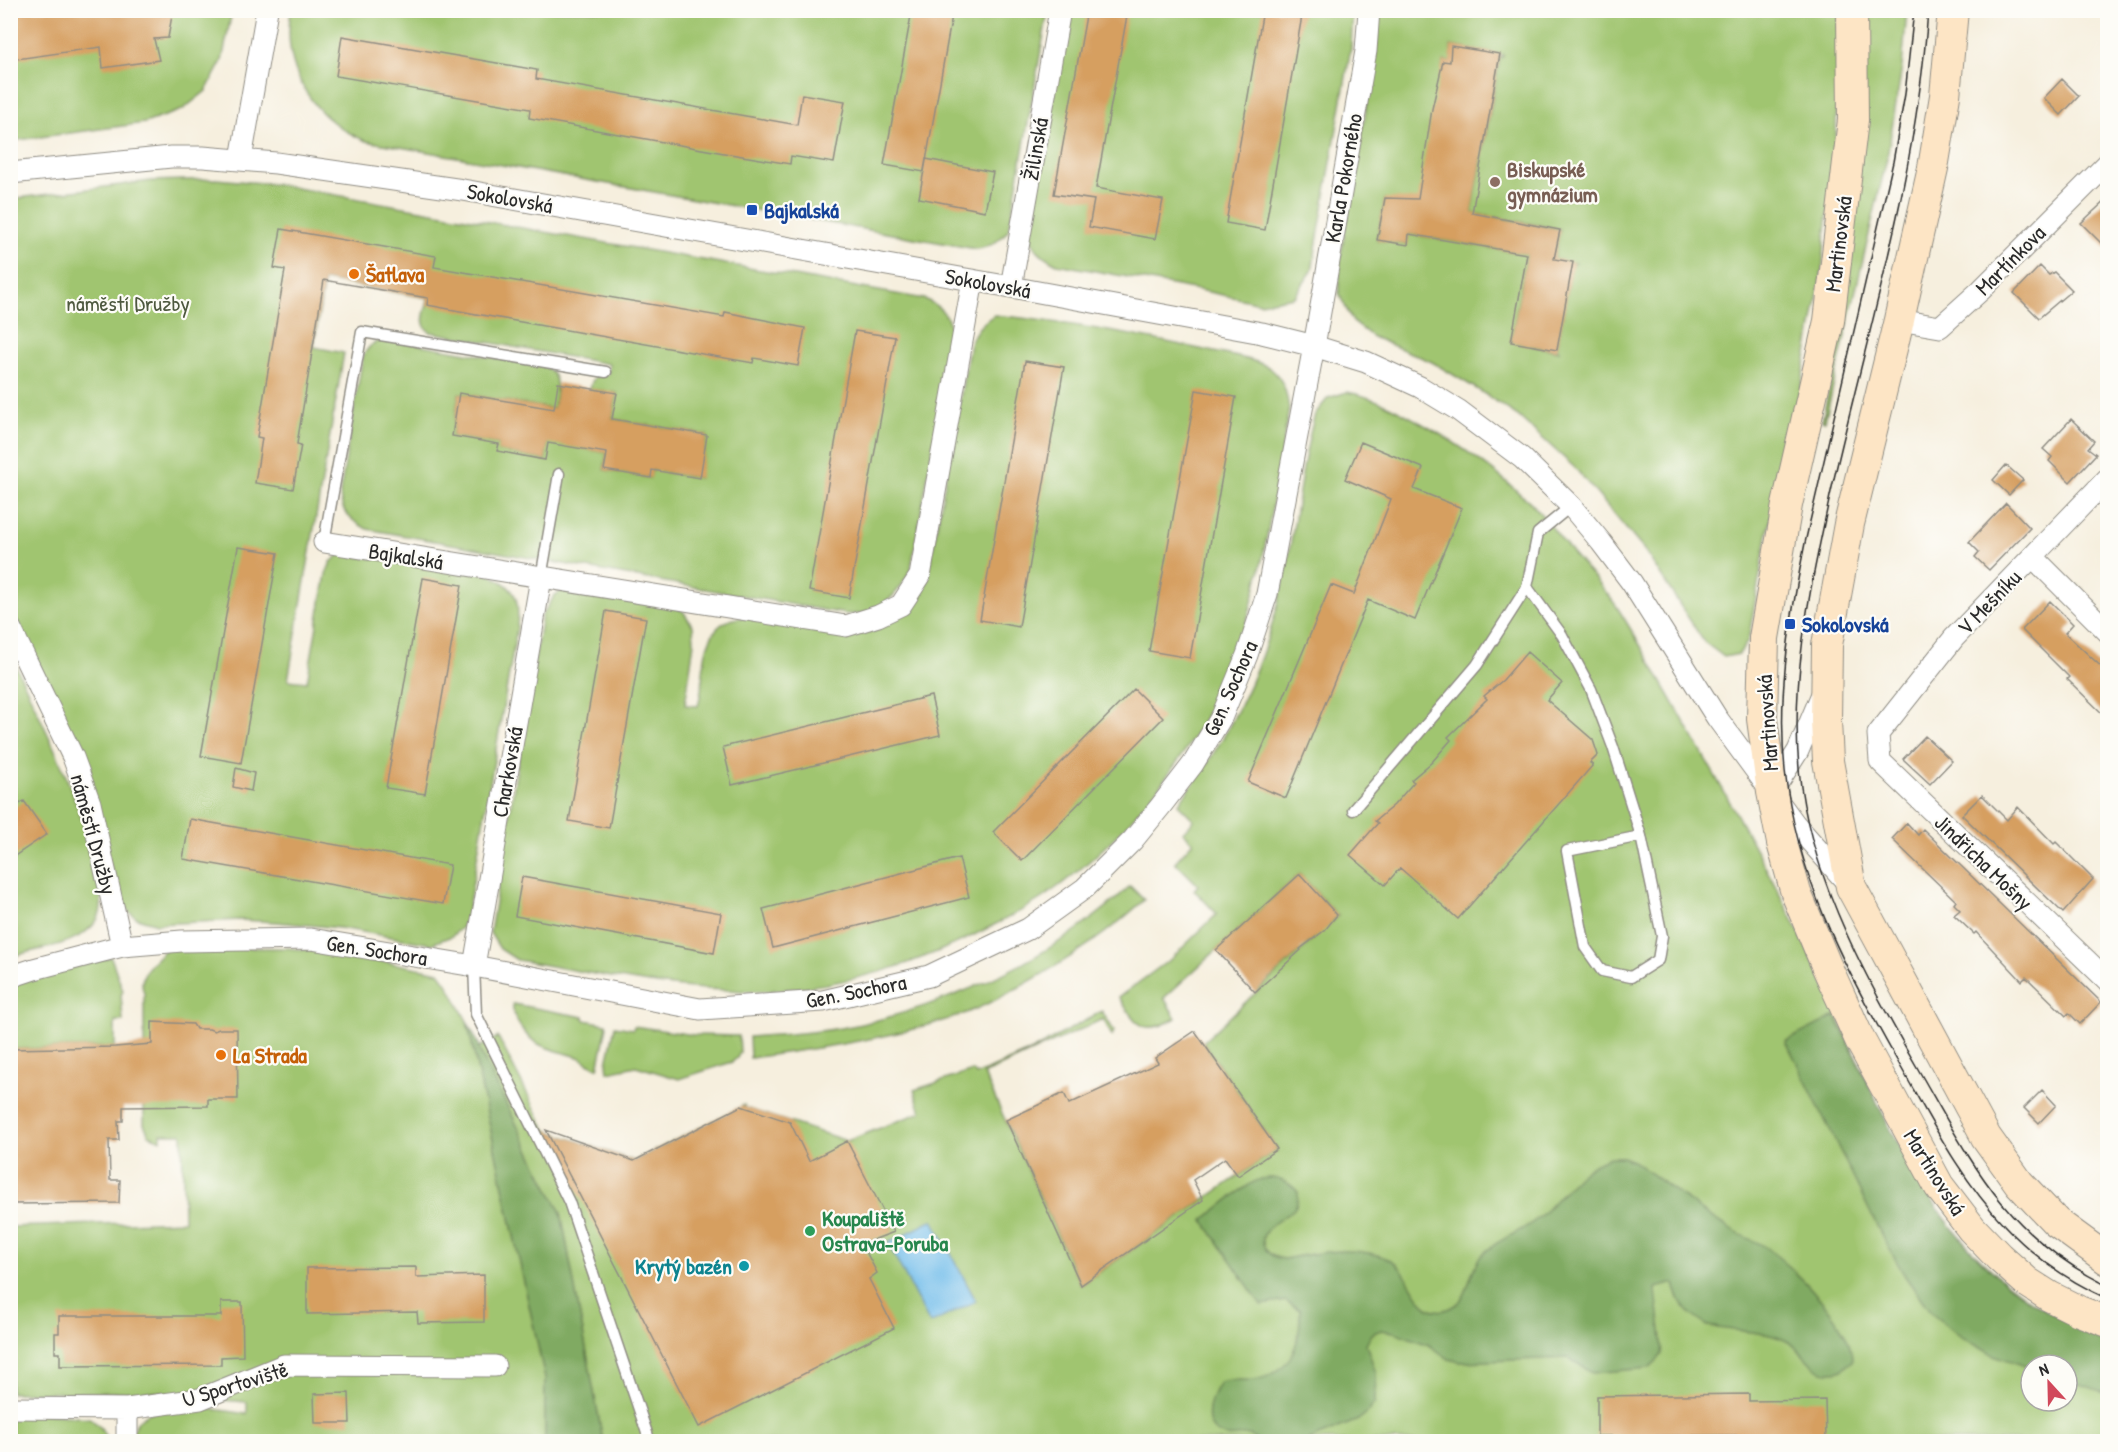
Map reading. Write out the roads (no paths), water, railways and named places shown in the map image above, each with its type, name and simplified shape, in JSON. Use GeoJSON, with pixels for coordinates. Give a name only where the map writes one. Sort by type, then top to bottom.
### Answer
{"type":"FeatureCollection","features":[{"type":"Feature","properties":{"kind":"street"},"geometry":{"type":"LineString","coordinates":[[241,159],[267,10]]}},
{"type":"Feature","properties":{"kind":"street","name":"Žilinská"},"geometry":{"type":"LineString","coordinates":[[1011,287],[1060,10]]}},
{"type":"Feature","properties":{"kind":"street","name":"Karla Pokorného"},"geometry":{"type":"LineString","coordinates":[[1314,346],[1366,51],[1369,10]]}},
{"type":"Feature","properties":{"kind":"street","name":"Martinovská"},"geometry":{"type":"LineString","coordinates":[[1852,10],[1852,120],[1829,321],[1787,505],[1764,628],[1762,719],[1772,792],[1782,843],[1796,893],[1826,965],[1860,1040],[1939,1186],[1972,1229],[2027,1281],[2059,1301],[2108,1322]]}},
{"type":"Feature","properties":{"kind":"street"},"geometry":{"type":"LineString","coordinates":[[1953,10],[1945,96],[1933,168],[1899,320],[1849,524],[1827,645],[1828,761],[1851,888],[1986,1137],[2019,1184],[2056,1222],[2108,1260]]}},
{"type":"Feature","properties":{"kind":"street","name":"Sokolovská"},"geometry":{"type":"LineString","coordinates":[[10,173],[161,157],[241,159],[463,190],[973,280],[1262,333],[1366,362],[1401,377],[1444,401],[1522,458],[1571,506],[1622,569],[1657,620],[1717,718],[1809,841],[1851,888]]}},
{"type":"Feature","properties":{"kind":"street","name":"Martínkova"},"geometry":{"type":"LineString","coordinates":[[1899,320],[1940,327],[1981,290],[2108,163]]}},
{"type":"Feature","properties":{"kind":"street","name":"Bajkalská"},"geometry":{"type":"LineString","coordinates":[[324,542],[846,626],[878,616],[901,605],[920,576],[973,280]]}},
{"type":"Feature","properties":{"kind":"street","name":"Gen. Sochora"},"geometry":{"type":"LineString","coordinates":[[10,977],[122,946],[182,940],[311,939],[474,966],[700,1009],[822,1001],[928,976],[1028,929],[1085,888],[1133,840],[1193,764],[1222,716],[1247,655],[1268,594],[1314,346]]}},
{"type":"Feature","properties":{"kind":"street","name":"V Mešníku"},"geometry":{"type":"LineString","coordinates":[[1878,734],[1954,638],[2108,478]]}},
{"type":"Feature","properties":{"kind":"street"},"geometry":{"type":"LineString","coordinates":[[2033,557],[2108,632]]}},
{"type":"Feature","properties":{"kind":"street","name":"Charkovská"},"geometry":{"type":"LineString","coordinates":[[474,966],[541,578]]}},
{"type":"Feature","properties":{"kind":"street","name":"náměstí Družby"},"geometry":{"type":"LineString","coordinates":[[10,627],[72,757],[90,803],[122,946]]}},
{"type":"Feature","properties":{"kind":"street"},"geometry":{"type":"LineString","coordinates":[[1772,792],[1798,752],[1827,681]]}},
{"type":"Feature","properties":{"kind":"street","name":"Jindřicha Mošny"},"geometry":{"type":"LineString","coordinates":[[1878,734],[1880,761],[2108,981]]}},
{"type":"Feature","properties":{"kind":"street","name":"U Sportoviště"},"geometry":{"type":"LineString","coordinates":[[10,1408],[127,1409],[200,1399],[284,1365],[495,1366]]}},
{"type":"Feature","properties":{"kind":"street"},"geometry":{"type":"LineString","coordinates":[[127,1409],[127,1442]]}},
{"type":"Feature","properties":{"kind":"lane"},"geometry":{"type":"LineString","coordinates":[[324,542],[362,332],[606,372]]}},
{"type":"Feature","properties":{"kind":"lane"},"geometry":{"type":"LineString","coordinates":[[541,578],[559,474]]}},
{"type":"Feature","properties":{"kind":"lane"},"geometry":{"type":"LineString","coordinates":[[1353,810],[1477,665],[1527,587],[1538,533],[1571,506]]}},
{"type":"Feature","properties":{"kind":"lane"},"geometry":{"type":"LineString","coordinates":[[1527,587],[1562,635],[1591,690],[1613,747],[1641,836],[1662,936],[1658,960],[1631,977],[1602,971],[1585,947],[1567,851],[1641,836]]}},
{"type":"Feature","properties":{"kind":"lane"},"geometry":{"type":"LineString","coordinates":[[474,966],[476,1014],[569,1202],[650,1442]]}},
{"type":"Feature","properties":{"kind":"water"},"geometry":{"type":"Polygon","coordinates":[[[933,1220],[976,1301],[930,1324],[888,1243],[933,1220]]]}},
{"type":"Feature","properties":{"kind":"tram line"},"geometry":{"type":"LineString","coordinates":[[1914,10],[1905,94],[1893,162],[1805,543],[1794,603],[1783,695],[1782,725],[1787,786],[1794,825],[1805,864],[1833,938],[1868,1009],[1951,1155],[1990,1209],[2028,1248],[2065,1276],[2108,1299]]}},
{"type":"Feature","properties":{"kind":"tram line"},"geometry":{"type":"LineString","coordinates":[[1928,10],[1922,72],[1902,195],[1830,496],[1808,605],[1797,713],[1801,787],[1818,861],[1846,933],[1899,1037],[1975,1166],[2017,1220],[2042,1244],[2072,1266],[2108,1286]]}},
{"type":"Feature","properties":{"kind":"place","name":"Biskupské gymnázium"},"geometry":{"type":"Point","coordinates":[1495,182]}},
{"type":"Feature","properties":{"kind":"place","name":"Bajkalská"},"geometry":{"type":"Point","coordinates":[752,210]}},
{"type":"Feature","properties":{"kind":"place","name":"Šatlava"},"geometry":{"type":"Point","coordinates":[354,274]}},
{"type":"Feature","properties":{"kind":"place","name":"Sokolovská"},"geometry":{"type":"Point","coordinates":[1790,624]}},
{"type":"Feature","properties":{"kind":"place","name":"La Strada"},"geometry":{"type":"Point","coordinates":[221,1055]}},
{"type":"Feature","properties":{"kind":"place","name":"Koupaliště Ostrava-Poruba"},"geometry":{"type":"Point","coordinates":[810,1231]}},
{"type":"Feature","properties":{"kind":"place","name":"Krytý bazén"},"geometry":{"type":"Point","coordinates":[744,1266]}}]}
